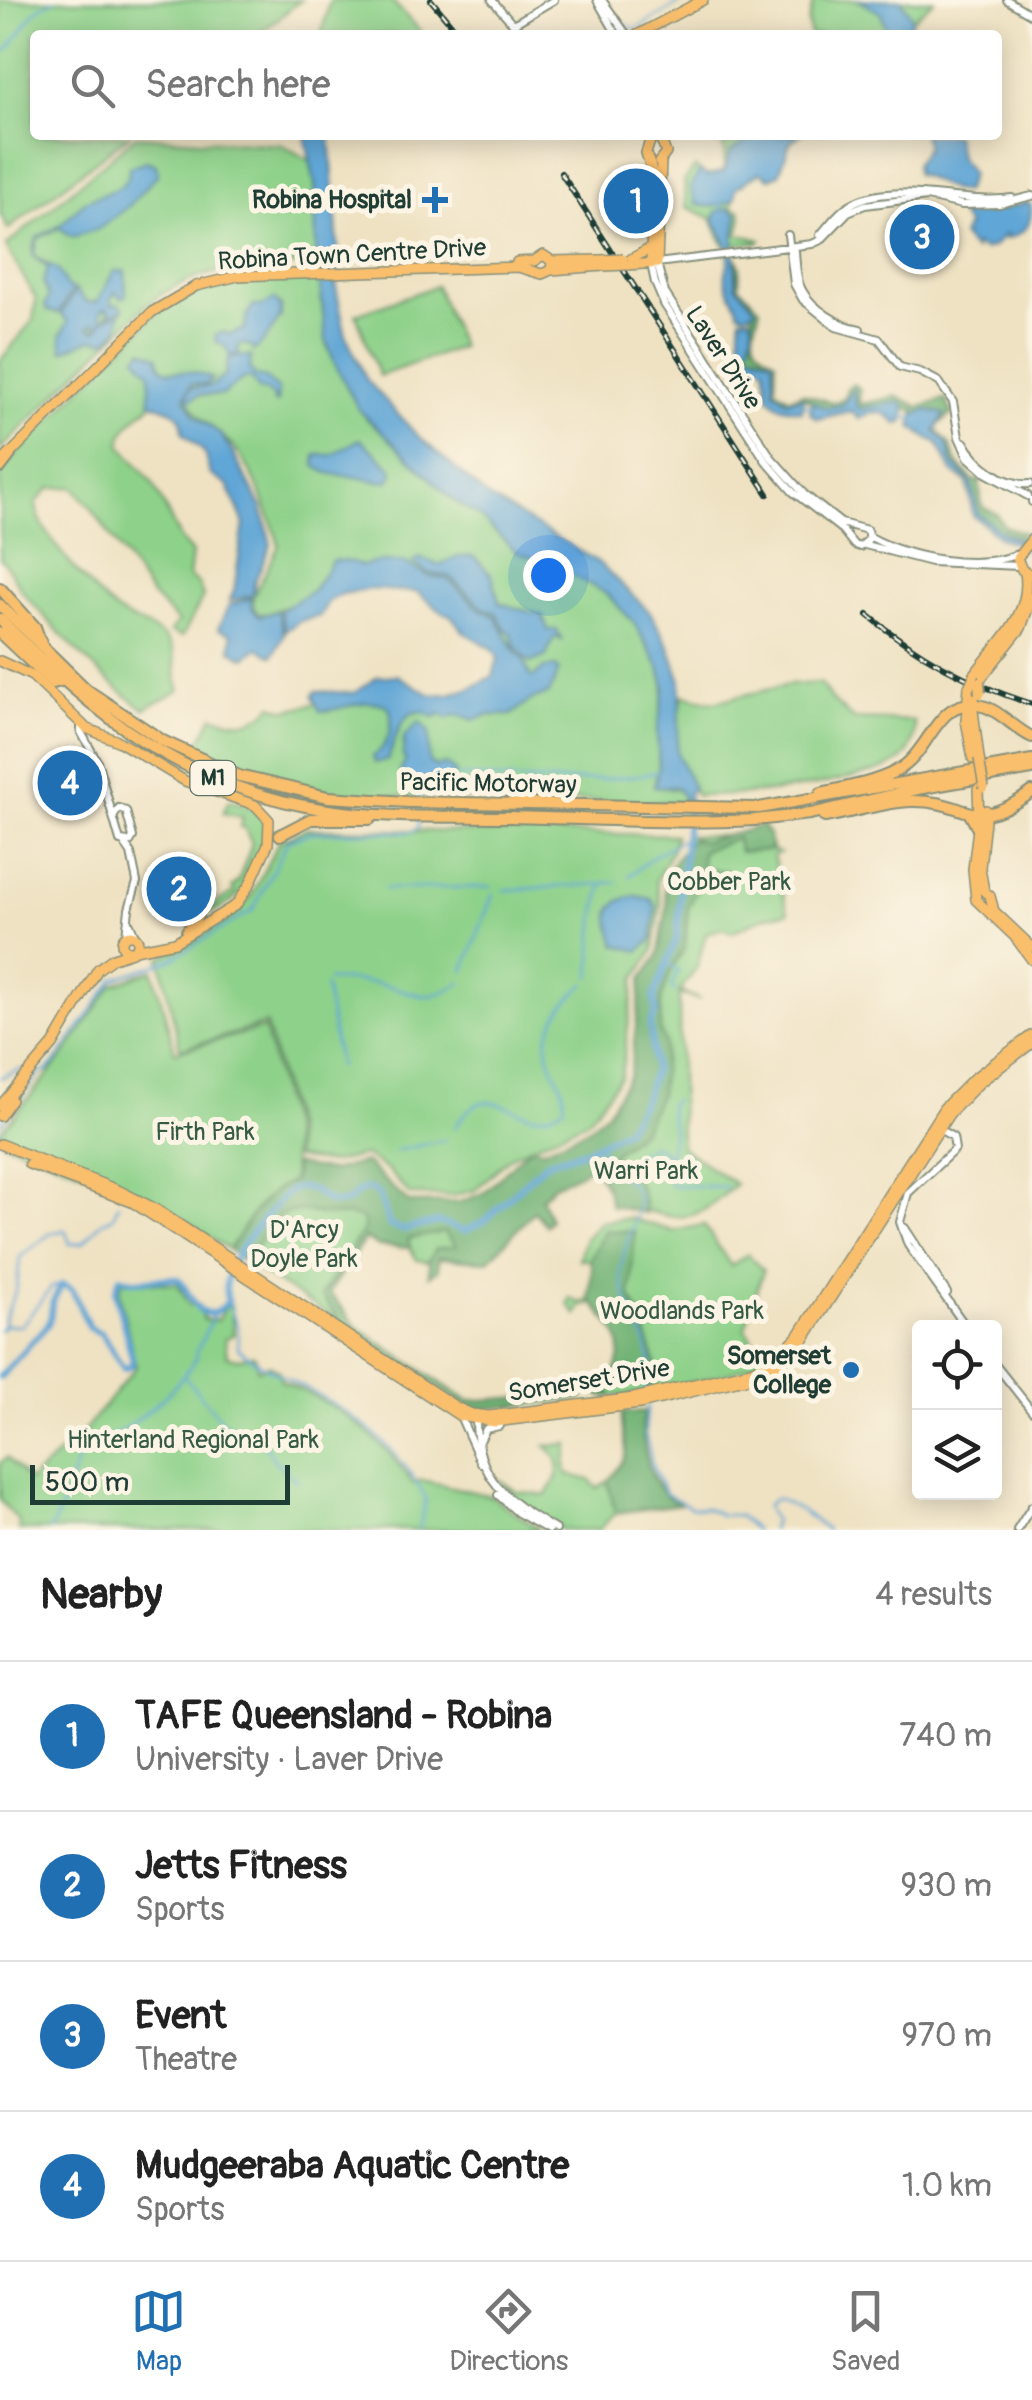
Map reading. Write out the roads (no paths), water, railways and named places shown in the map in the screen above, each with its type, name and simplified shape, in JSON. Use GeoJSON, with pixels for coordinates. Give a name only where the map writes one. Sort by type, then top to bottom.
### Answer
{"type":"FeatureCollection","features":[{"type":"Feature","properties":{"kind":"highway","name":"M1"},"geometry":{"type":"LineString","coordinates":[[0,588],[35,626],[43,648]]}},
{"type":"Feature","properties":{"kind":"highway","name":"Pacific Motorway"},"geometry":{"type":"LineString","coordinates":[[0,605],[104,704],[163,742],[254,781],[306,793],[408,802],[652,807],[755,820],[810,814],[1032,769]]}},
{"type":"Feature","properties":{"kind":"highway","name":"Pacific Motorway"},"geometry":{"type":"LineString","coordinates":[[0,619],[61,680],[134,737],[210,777],[310,807],[405,815],[649,820],[788,805],[1032,760]]}},
{"type":"Feature","properties":{"kind":"highway","name":"M1"},"geometry":{"type":"LineString","coordinates":[[0,633],[53,683],[61,680]]}},
{"type":"Feature","properties":{"kind":"highway"},"geometry":{"type":"LineString","coordinates":[[788,805],[794,800],[893,773],[921,747],[935,716],[975,691],[1032,736]]}},
{"type":"Feature","properties":{"kind":"highway"},"geometry":{"type":"LineString","coordinates":[[755,820],[768,823],[824,817],[910,801],[935,803],[980,819],[1009,812],[1032,792]]}},
{"type":"Feature","properties":{"kind":"highway"},"geometry":{"type":"LineString","coordinates":[[280,834],[310,819],[368,820],[405,815]]}},
{"type":"Feature","properties":{"kind":"main road"},"geometry":{"type":"LineString","coordinates":[[646,30],[703,0]]}},
{"type":"Feature","properties":{"kind":"main road"},"geometry":{"type":"LineString","coordinates":[[659,30],[716,0]]}},
{"type":"Feature","properties":{"kind":"main road","name":"Laver Drive"},"geometry":{"type":"LineString","coordinates":[[656,140],[666,154],[661,162],[653,258],[652,171],[646,153],[656,140]]}},
{"type":"Feature","properties":{"kind":"main road"},"geometry":{"type":"LineString","coordinates":[[649,161],[661,162]]}},
{"type":"Feature","properties":{"kind":"main road"},"geometry":{"type":"LineString","coordinates":[[552,265],[542,255],[535,266],[542,274],[552,265],[653,258]]}},
{"type":"Feature","properties":{"kind":"main road"},"geometry":{"type":"LineString","coordinates":[[628,261],[653,258]]}},
{"type":"Feature","properties":{"kind":"main road","name":"Robina Town Centre Drive"},"geometry":{"type":"LineString","coordinates":[[2,461],[127,333],[164,302],[205,282],[308,271],[535,266]]}},
{"type":"Feature","properties":{"kind":"main road"},"geometry":{"type":"LineString","coordinates":[[985,904],[990,896],[980,892],[981,789],[976,759],[975,691],[1019,619],[1027,590],[1025,546]]}},
{"type":"Feature","properties":{"kind":"main road"},"geometry":{"type":"LineString","coordinates":[[975,691],[1022,628],[1032,597]]}},
{"type":"Feature","properties":{"kind":"main road"},"geometry":{"type":"LineString","coordinates":[[0,661],[32,676],[81,724],[104,733]]}},
{"type":"Feature","properties":{"kind":"main road"},"geometry":{"type":"LineString","coordinates":[[65,706],[179,777],[255,805],[267,816],[271,832],[264,854],[234,907],[158,945],[130,939]]}},
{"type":"Feature","properties":{"kind":"main road"},"geometry":{"type":"LineString","coordinates":[[225,794],[263,807],[276,822],[280,834],[264,854]]}},
{"type":"Feature","properties":{"kind":"main road"},"geometry":{"type":"LineString","coordinates":[[985,904],[1032,948]]}},
{"type":"Feature","properties":{"kind":"main road"},"geometry":{"type":"LineString","coordinates":[[985,904],[1032,960]]}},
{"type":"Feature","properties":{"kind":"main road"},"geometry":{"type":"LineString","coordinates":[[113,958],[178,941],[202,922]]}},
{"type":"Feature","properties":{"kind":"main road"},"geometry":{"type":"LineString","coordinates":[[130,939],[125,950],[133,951]]}},
{"type":"Feature","properties":{"kind":"main road"},"geometry":{"type":"LineString","coordinates":[[0,1106],[30,1074],[66,1025],[94,973],[130,939]]}},
{"type":"Feature","properties":{"kind":"main road","name":"Somerset Drive"},"geometry":{"type":"LineString","coordinates":[[0,1148],[133,1196],[460,1416],[524,1420],[757,1376],[792,1354],[965,1086],[1032,1035]]}},
{"type":"Feature","properties":{"kind":"main road","name":"Somerset Drive"},"geometry":{"type":"LineString","coordinates":[[934,1129],[979,1084],[1032,1044]]}},
{"type":"Feature","properties":{"kind":"main road"},"geometry":{"type":"LineString","coordinates":[[0,1116],[17,1088]]}},
{"type":"Feature","properties":{"kind":"main road","name":"Somerset Drive"},"geometry":{"type":"LineString","coordinates":[[339,1334],[476,1419],[639,1401]]}},
{"type":"Feature","properties":{"kind":"street"},"geometry":{"type":"LineString","coordinates":[[492,0],[519,30]]}},
{"type":"Feature","properties":{"kind":"street"},"geometry":{"type":"LineString","coordinates":[[514,24],[554,0]]}},
{"type":"Feature","properties":{"kind":"street"},"geometry":{"type":"LineString","coordinates":[[600,0],[615,30]]}},
{"type":"Feature","properties":{"kind":"street"},"geometry":{"type":"LineString","coordinates":[[600,0],[623,30]]}},
{"type":"Feature","properties":{"kind":"street"},"geometry":{"type":"LineString","coordinates":[[1010,0],[1032,13]]}},
{"type":"Feature","properties":{"kind":"street"},"geometry":{"type":"LineString","coordinates":[[653,258],[821,240],[848,212],[865,205],[927,198],[962,205],[999,204],[1032,194]]}},
{"type":"Feature","properties":{"kind":"street"},"geometry":{"type":"LineString","coordinates":[[792,244],[796,289],[806,302],[842,330],[879,339],[902,362],[934,378],[955,407],[960,441],[975,461],[1031,500]]}},
{"type":"Feature","properties":{"kind":"street"},"geometry":{"type":"LineString","coordinates":[[792,244],[799,282],[808,298],[842,325],[882,336],[902,362]]}},
{"type":"Feature","properties":{"kind":"street"},"geometry":{"type":"LineString","coordinates":[[775,247],[792,266]]}},
{"type":"Feature","properties":{"kind":"street","name":"Laver Drive"},"geometry":{"type":"LineString","coordinates":[[653,258],[665,293],[763,447],[804,494],[841,523],[856,528]]}},
{"type":"Feature","properties":{"kind":"street","name":"Laver Drive"},"geometry":{"type":"LineString","coordinates":[[653,258],[654,283],[664,304],[766,461],[793,492],[849,538]]}},
{"type":"Feature","properties":{"kind":"street"},"geometry":{"type":"LineString","coordinates":[[975,461],[1004,478],[1031,483],[1031,500]]}},
{"type":"Feature","properties":{"kind":"street"},"geometry":{"type":"LineString","coordinates":[[1025,546],[985,560],[946,558],[890,546],[870,536],[865,528],[856,528],[849,538],[857,547],[865,545],[931,562],[1025,571]]}},
{"type":"Feature","properties":{"kind":"street"},"geometry":{"type":"LineString","coordinates":[[865,545],[870,536]]}},
{"type":"Feature","properties":{"kind":"street"},"geometry":{"type":"LineString","coordinates":[[81,724],[120,840],[128,842]]}},
{"type":"Feature","properties":{"kind":"street"},"geometry":{"type":"LineString","coordinates":[[113,810],[126,811],[136,884],[129,908],[130,939]]}},
{"type":"Feature","properties":{"kind":"street"},"geometry":{"type":"LineString","coordinates":[[949,1114],[949,1150],[908,1193],[901,1218],[904,1239],[963,1320]]}},
{"type":"Feature","properties":{"kind":"street"},"geometry":{"type":"LineString","coordinates":[[934,1129],[949,1136]]}},
{"type":"Feature","properties":{"kind":"street"},"geometry":{"type":"LineString","coordinates":[[1002,1373],[1032,1411]]}},
{"type":"Feature","properties":{"kind":"street"},"geometry":{"type":"LineString","coordinates":[[460,1416],[504,1502],[548,1530]]}},
{"type":"Feature","properties":{"kind":"street"},"geometry":{"type":"LineString","coordinates":[[476,1419],[483,1463],[499,1490],[536,1524]]}},
{"type":"Feature","properties":{"kind":"street"},"geometry":{"type":"LineString","coordinates":[[483,1463],[480,1443],[484,1432],[524,1420]]}},
{"type":"Feature","properties":{"kind":"street"},"geometry":{"type":"LineString","coordinates":[[514,1504],[556,1530]]}},
{"type":"Feature","properties":{"kind":"street"},"geometry":{"type":"LineString","coordinates":[[1017,1530],[1032,1506]]}},
{"type":"Feature","properties":{"kind":"water"},"geometry":{"type":"Polygon","coordinates":[[[858,0],[901,0],[912,17],[911,30],[886,30],[881,13],[858,0]]]}},
{"type":"Feature","properties":{"kind":"water"},"geometry":{"type":"Polygon","coordinates":[[[306,140],[330,140],[339,262],[336,288],[346,336],[367,380],[416,434],[489,498],[598,562],[650,612],[669,646],[681,681],[677,753],[693,788],[688,793],[690,804],[681,803],[684,798],[676,787],[654,787],[665,686],[660,668],[634,623],[608,595],[551,563],[516,552],[480,517],[452,499],[359,410],[326,340],[316,249],[315,184],[306,140]]]}},
{"type":"Feature","properties":{"kind":"water"},"geometry":{"type":"Polygon","coordinates":[[[750,140],[793,140],[779,174],[769,178],[761,172],[736,188],[735,199],[726,203],[696,204],[690,187],[700,171],[708,176],[724,171],[731,151],[750,140]]]}},
{"type":"Feature","properties":{"kind":"water"},"geometry":{"type":"Polygon","coordinates":[[[925,140],[956,140],[959,157],[971,174],[965,191],[952,190],[916,174],[915,164],[927,146],[925,140]]]}},
{"type":"Feature","properties":{"kind":"water"},"geometry":{"type":"Polygon","coordinates":[[[146,161],[156,165],[158,174],[129,206],[100,228],[73,237],[59,228],[38,239],[59,226],[85,201],[119,188],[128,178],[129,167],[146,161]]]}},
{"type":"Feature","properties":{"kind":"water"},"geometry":{"type":"Polygon","coordinates":[[[1027,202],[1031,205],[1030,219],[1018,234],[1006,239],[1006,234],[993,247],[983,250],[975,245],[974,250],[962,236],[967,226],[961,210],[1006,208],[1027,202]]]}},
{"type":"Feature","properties":{"kind":"water"},"geometry":{"type":"Polygon","coordinates":[[[729,208],[738,214],[734,240],[736,285],[756,309],[746,314],[739,312],[727,285],[728,252],[714,219],[717,211],[729,208]]]}},
{"type":"Feature","properties":{"kind":"water"},"geometry":{"type":"Polygon","coordinates":[[[34,253],[58,270],[67,287],[73,289],[59,313],[48,311],[45,306],[49,297],[43,282],[48,268],[33,256],[34,253]]]}},
{"type":"Feature","properties":{"kind":"water"},"geometry":{"type":"Polygon","coordinates":[[[114,271],[125,271],[126,296],[122,298],[115,292],[111,299],[112,304],[120,304],[124,309],[105,317],[110,312],[107,308],[102,310],[103,319],[96,328],[93,323],[88,328],[96,331],[105,319],[121,312],[118,330],[106,341],[92,339],[63,351],[61,336],[68,321],[61,314],[76,290],[86,302],[97,302],[114,271]]]}},
{"type":"Feature","properties":{"kind":"water"},"geometry":{"type":"Polygon","coordinates":[[[274,299],[281,306],[281,316],[258,348],[253,351],[251,346],[242,344],[239,354],[230,355],[223,344],[216,342],[215,336],[222,332],[230,334],[245,329],[253,306],[263,306],[274,299]]]}},
{"type":"Feature","properties":{"kind":"water"},"geometry":{"type":"Polygon","coordinates":[[[741,317],[751,317],[753,330],[748,352],[773,360],[774,391],[787,400],[804,397],[802,411],[779,406],[768,396],[765,367],[748,360],[742,351],[741,317]]]}},
{"type":"Feature","properties":{"kind":"water"},"geometry":{"type":"Polygon","coordinates":[[[143,350],[158,356],[166,371],[212,378],[207,384],[191,384],[185,398],[195,415],[220,434],[230,448],[262,508],[271,545],[253,595],[229,601],[234,591],[244,523],[228,486],[210,474],[204,452],[183,433],[177,414],[150,402],[150,372],[136,357],[143,350]]]}},
{"type":"Feature","properties":{"kind":"water"},"geometry":{"type":"Polygon","coordinates":[[[251,356],[250,369],[278,391],[277,403],[265,390],[260,391],[251,378],[242,379],[223,395],[199,395],[189,401],[191,388],[210,386],[225,376],[229,357],[251,356]]]}},
{"type":"Feature","properties":{"kind":"water"},"geometry":{"type":"Polygon","coordinates":[[[854,389],[860,409],[901,402],[906,409],[903,423],[897,424],[884,413],[872,412],[859,419],[851,411],[817,419],[810,413],[812,402],[827,408],[842,405],[854,389]]]}},
{"type":"Feature","properties":{"kind":"water"},"geometry":{"type":"Polygon","coordinates":[[[926,410],[945,414],[935,431],[946,442],[953,464],[971,482],[978,514],[1027,545],[1032,555],[997,536],[973,516],[967,482],[952,472],[937,442],[912,427],[914,415],[926,410]]]}},
{"type":"Feature","properties":{"kind":"water"},"geometry":{"type":"Polygon","coordinates":[[[360,439],[392,468],[389,481],[325,472],[315,466],[316,455],[332,455],[360,439]]]}},
{"type":"Feature","properties":{"kind":"water"},"geometry":{"type":"Polygon","coordinates":[[[473,556],[492,575],[499,603],[542,615],[548,630],[557,630],[563,641],[553,639],[546,656],[530,663],[496,613],[483,608],[450,577],[427,573],[413,562],[420,558],[438,565],[473,556]]]}},
{"type":"Feature","properties":{"kind":"water"},"geometry":{"type":"Polygon","coordinates":[[[333,560],[361,566],[404,562],[428,576],[448,579],[480,609],[495,616],[517,654],[522,656],[530,676],[544,668],[559,670],[549,694],[531,700],[511,715],[488,715],[473,720],[461,715],[448,718],[415,712],[402,723],[388,759],[375,763],[373,756],[389,734],[389,707],[372,702],[320,711],[313,696],[316,691],[354,693],[377,677],[397,675],[431,695],[449,694],[493,676],[498,658],[493,649],[465,633],[451,616],[417,592],[371,589],[341,594],[328,602],[320,616],[300,621],[285,631],[280,611],[313,590],[333,560]]]}},
{"type":"Feature","properties":{"kind":"water"},"geometry":{"type":"Polygon","coordinates":[[[251,598],[253,610],[260,616],[278,611],[284,635],[273,656],[258,648],[245,658],[231,650],[232,634],[218,629],[229,605],[251,598]]]}},
{"type":"Feature","properties":{"kind":"water"},"geometry":{"type":"Polygon","coordinates":[[[419,722],[429,731],[429,762],[436,767],[446,764],[456,773],[443,785],[405,783],[400,772],[406,760],[404,737],[419,722]]]}},
{"type":"Feature","properties":{"kind":"water"},"geometry":{"type":"Polygon","coordinates":[[[636,896],[651,899],[656,906],[652,940],[639,951],[616,945],[610,919],[618,902],[636,896]]]}},
{"type":"Feature","properties":{"kind":"waterway"},"geometry":{"type":"LineString","coordinates":[[0,54],[10,47],[35,11],[54,0]]}},
{"type":"Feature","properties":{"kind":"waterway"},"geometry":{"type":"LineString","coordinates":[[626,24],[631,29],[638,28],[685,0]]}},
{"type":"Feature","properties":{"kind":"waterway"},"geometry":{"type":"LineString","coordinates":[[720,204],[722,209]]}},
{"type":"Feature","properties":{"kind":"waterway"},"geometry":{"type":"LineString","coordinates":[[805,405],[810,406]]}},
{"type":"Feature","properties":{"kind":"waterway"},"geometry":{"type":"LineString","coordinates":[[906,417],[913,419]]}},
{"type":"Feature","properties":{"kind":"waterway"},"geometry":{"type":"LineString","coordinates":[[456,776],[557,781],[657,772]]}},
{"type":"Feature","properties":{"kind":"waterway"},"geometry":{"type":"LineString","coordinates":[[420,784],[420,801]]}},
{"type":"Feature","properties":{"kind":"waterway"},"geometry":{"type":"LineString","coordinates":[[0,1377],[50,1322],[52,1303],[62,1284],[72,1289],[89,1328],[101,1333],[124,1369],[132,1365],[132,1358],[115,1292],[120,1277],[133,1281],[175,1278],[200,1310],[220,1310],[228,1301],[225,1288],[235,1257],[290,1190],[308,1189],[339,1203],[350,1201],[356,1193],[369,1188],[379,1195],[390,1226],[403,1230],[438,1222],[465,1231],[485,1221],[546,1162],[584,1151],[625,1130],[644,1099],[654,1069],[650,1025],[656,1012],[654,997],[677,937],[688,807]]}},
{"type":"Feature","properties":{"kind":"waterway"},"geometry":{"type":"LineString","coordinates":[[33,1076],[54,1064],[114,979],[170,960],[253,910],[288,840],[313,832],[410,832],[418,828],[419,819]]}},
{"type":"Feature","properties":{"kind":"waterway"},"geometry":{"type":"LineString","coordinates":[[629,876],[685,838]]}},
{"type":"Feature","properties":{"kind":"waterway"},"geometry":{"type":"LineString","coordinates":[[591,977],[600,895],[604,883],[617,882]]}},
{"type":"Feature","properties":{"kind":"waterway"},"geometry":{"type":"LineString","coordinates":[[504,890],[602,884]]}},
{"type":"Feature","properties":{"kind":"waterway"},"geometry":{"type":"LineString","coordinates":[[385,889],[491,887]]}},
{"type":"Feature","properties":{"kind":"waterway"},"geometry":{"type":"LineString","coordinates":[[464,971],[493,894]]}},
{"type":"Feature","properties":{"kind":"waterway"},"geometry":{"type":"LineString","coordinates":[[667,963],[678,971],[671,986],[675,991]]}},
{"type":"Feature","properties":{"kind":"waterway"},"geometry":{"type":"LineString","coordinates":[[328,980],[377,984],[422,996],[438,994],[461,983]]}},
{"type":"Feature","properties":{"kind":"waterway"},"geometry":{"type":"LineString","coordinates":[[454,1129],[468,1111],[481,1103],[494,1102],[533,1115],[548,1114],[564,1106],[562,1088],[550,1061],[548,1039],[562,1008],[585,984]]}},
{"type":"Feature","properties":{"kind":"waterway"},"geometry":{"type":"LineString","coordinates":[[325,986],[339,1067]]}},
{"type":"Feature","properties":{"kind":"waterway"},"geometry":{"type":"LineString","coordinates":[[0,1078],[21,1069],[26,1072]]}},
{"type":"Feature","properties":{"kind":"waterway"},"geometry":{"type":"LineString","coordinates":[[0,1125],[38,1075]]}},
{"type":"Feature","properties":{"kind":"waterway"},"geometry":{"type":"LineString","coordinates":[[670,1153],[673,1133],[669,1104],[674,1100]]}},
{"type":"Feature","properties":{"kind":"waterway"},"geometry":{"type":"LineString","coordinates":[[0,1131],[4,1140]]}},
{"type":"Feature","properties":{"kind":"waterway"},"geometry":{"type":"LineString","coordinates":[[395,1151],[445,1140]]}},
{"type":"Feature","properties":{"kind":"waterway"},"geometry":{"type":"LineString","coordinates":[[600,1144],[609,1164],[631,1184],[638,1199],[621,1274],[650,1359],[644,1393]]}},
{"type":"Feature","properties":{"kind":"waterway"},"geometry":{"type":"LineString","coordinates":[[619,1174],[639,1152],[655,1145],[670,1156],[665,1171],[671,1185],[726,1187]]}},
{"type":"Feature","properties":{"kind":"waterway"},"geometry":{"type":"LineString","coordinates":[[0,1330],[17,1287],[20,1257],[51,1233],[65,1230],[70,1244],[83,1243],[102,1222],[113,1217],[118,1204]]}},
{"type":"Feature","properties":{"kind":"waterway"},"geometry":{"type":"LineString","coordinates":[[6,1325],[21,1326],[51,1288],[62,1284]]}},
{"type":"Feature","properties":{"kind":"waterway"},"geometry":{"type":"LineString","coordinates":[[228,1301],[238,1329],[238,1348],[342,1410],[375,1435],[403,1464],[426,1499],[419,1530]]}},
{"type":"Feature","properties":{"kind":"waterway"},"geometry":{"type":"LineString","coordinates":[[49,1530],[83,1450],[129,1425],[171,1390],[197,1357],[215,1312]]}},
{"type":"Feature","properties":{"kind":"waterway"},"geometry":{"type":"LineString","coordinates":[[185,1377],[225,1424],[260,1439],[276,1462],[298,1482]]}},
{"type":"Feature","properties":{"kind":"waterway"},"geometry":{"type":"LineString","coordinates":[[647,1406],[645,1433],[653,1468],[665,1493],[691,1507],[738,1515],[755,1530]]}},
{"type":"Feature","properties":{"kind":"waterway"},"geometry":{"type":"LineString","coordinates":[[771,1530],[774,1521],[766,1506],[776,1498],[802,1511],[826,1530]]}},
{"type":"Feature","properties":{"kind":"railway"},"geometry":{"type":"LineString","coordinates":[[431,0],[456,30]]}},
{"type":"Feature","properties":{"kind":"railway"},"geometry":{"type":"LineString","coordinates":[[561,173],[768,494]]}},
{"type":"Feature","properties":{"kind":"railway"},"geometry":{"type":"LineString","coordinates":[[868,615],[946,668],[1032,704]]}},
{"type":"Feature","properties":{"kind":"place","name":"Robina Hospital"},"geometry":{"type":"Point","coordinates":[435,200]}},
{"type":"Feature","properties":{"kind":"place","name":"TAFE Queensland - Robina"},"geometry":{"type":"Point","coordinates":[636,201]}},
{"type":"Feature","properties":{"kind":"place","name":"Event"},"geometry":{"type":"Point","coordinates":[922,237]}},
{"type":"Feature","properties":{"kind":"place","name":"Mudgeeraba Aquatic Centre"},"geometry":{"type":"Point","coordinates":[70,783]}},
{"type":"Feature","properties":{"kind":"place","name":"Jetts Fitness"},"geometry":{"type":"Point","coordinates":[179,889]}},
{"type":"Feature","properties":{"kind":"place","name":"Somerset College"},"geometry":{"type":"Point","coordinates":[851,1370]}},
{"type":"Feature","properties":{"kind":"park label","name":"Cobber Park"},"geometry":{"type":"Point","coordinates":[729,882]}},
{"type":"Feature","properties":{"kind":"park label","name":"Firth Park"},"geometry":{"type":"Point","coordinates":[205,1132]}},
{"type":"Feature","properties":{"kind":"park label","name":"Warri Park"},"geometry":{"type":"Point","coordinates":[646,1171]}},
{"type":"Feature","properties":{"kind":"park label","name":"D'Arcy Doyle Park"},"geometry":{"type":"Point","coordinates":[304,1244]}},
{"type":"Feature","properties":{"kind":"park label","name":"Woodlands Park"},"geometry":{"type":"Point","coordinates":[682,1311]}},
{"type":"Feature","properties":{"kind":"park label","name":"Hinterland Regional Park"},"geometry":{"type":"Point","coordinates":[193,1440]}}]}
